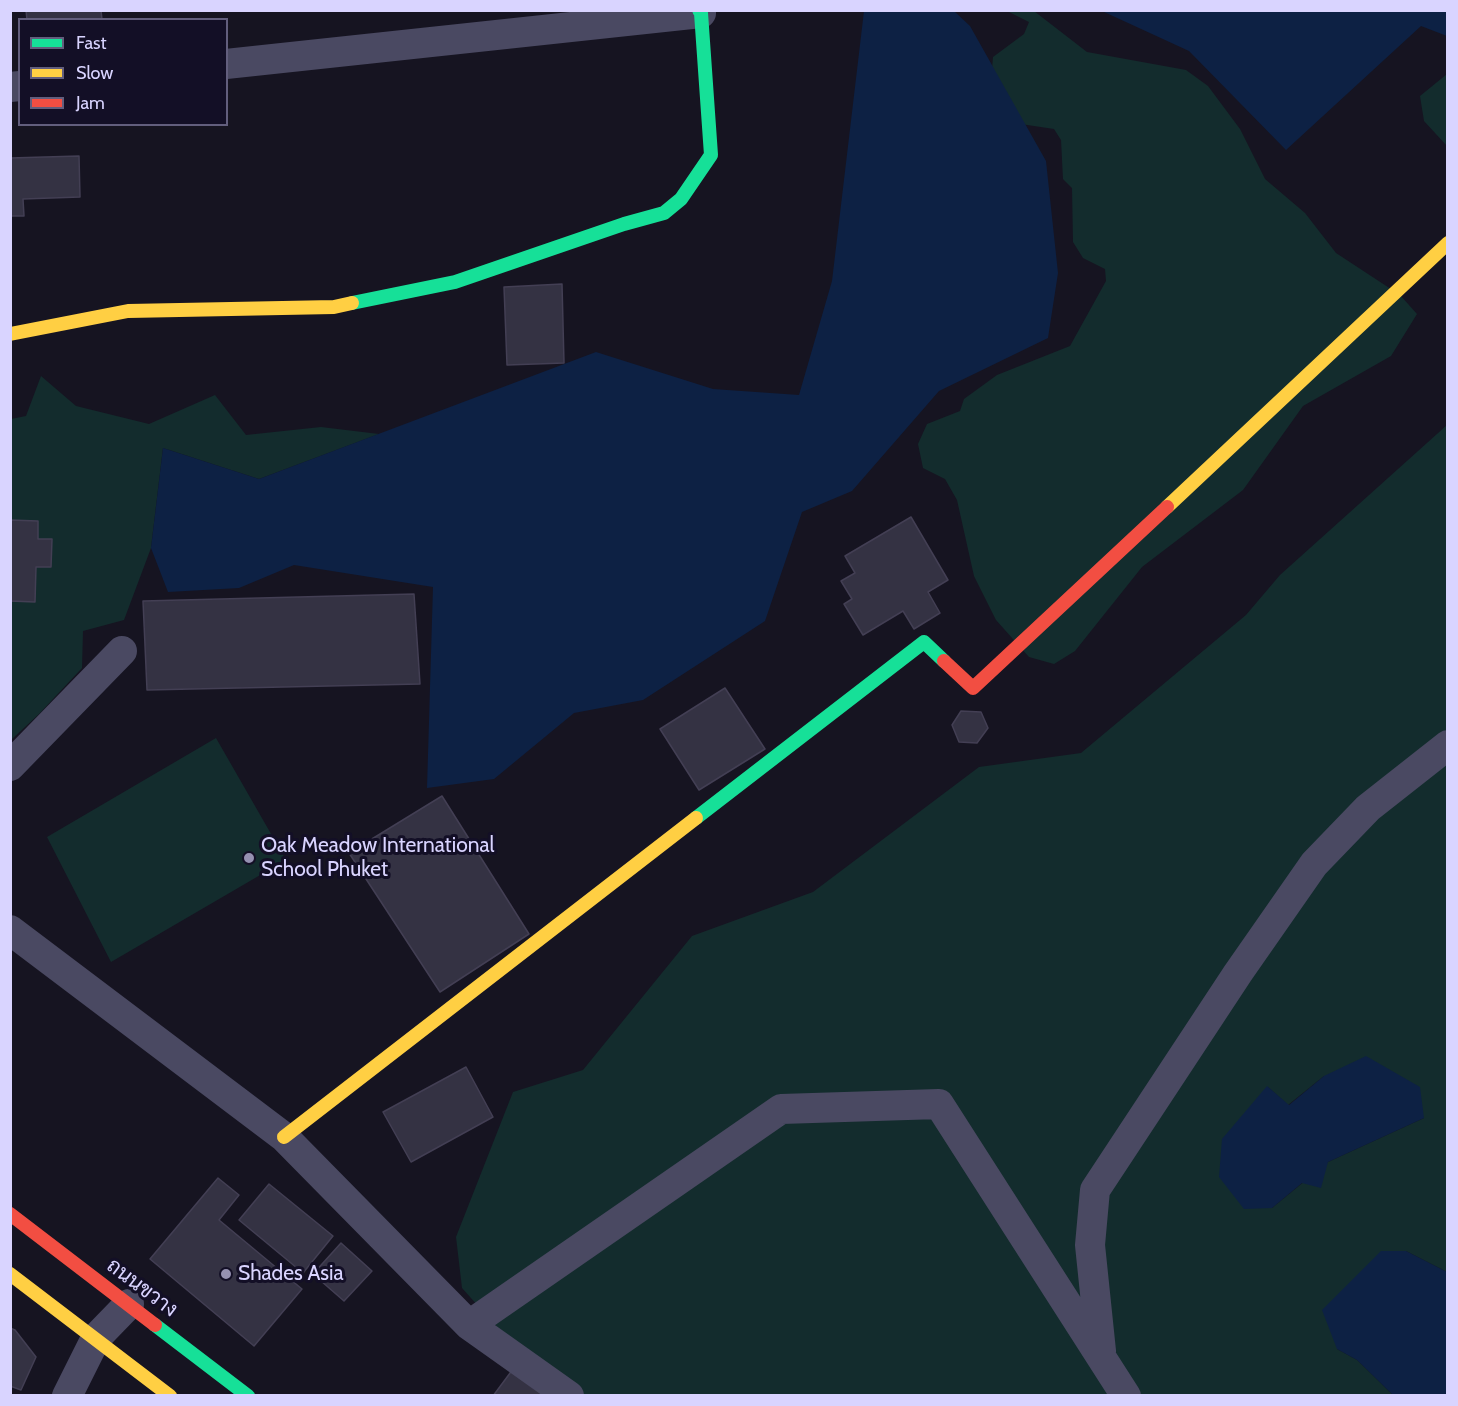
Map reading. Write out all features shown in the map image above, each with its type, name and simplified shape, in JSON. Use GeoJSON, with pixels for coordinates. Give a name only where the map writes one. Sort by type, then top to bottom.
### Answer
{"type":"FeatureCollection","features":[{"type":"Feature","properties":{"kind":"street"},"geometry":{"type":"LineString","coordinates":[[10,334],[128,311],[334,307],[455,282],[624,224],[664,213],[681,199],[711,155],[700,12],[228,64]]}},
{"type":"Feature","properties":{"kind":"street"},"geometry":{"type":"LineString","coordinates":[[284,1137],[924,642],[973,688],[1448,243]]}},
{"type":"Feature","properties":{"kind":"street"},"geometry":{"type":"LineString","coordinates":[[10,766],[122,651]]}},
{"type":"Feature","properties":{"kind":"street"},"geometry":{"type":"LineString","coordinates":[[1101,1357],[1089,1245],[1095,1190],[1314,864],[1368,808],[1448,745]]}},
{"type":"Feature","properties":{"kind":"street"},"geometry":{"type":"LineString","coordinates":[[10,930],[284,1137],[469,1325],[569,1395]]}},
{"type":"Feature","properties":{"kind":"street"},"geometry":{"type":"LineString","coordinates":[[469,1325],[781,1109],[939,1104],[1126,1395]]}},
{"type":"Feature","properties":{"kind":"street","name":"ถนนขวาง"},"geometry":{"type":"LineString","coordinates":[[10,1214],[248,1395]]}},
{"type":"Feature","properties":{"kind":"street"},"geometry":{"type":"LineString","coordinates":[[10,1274],[170,1395]]}},
{"type":"Feature","properties":{"kind":"street"},"geometry":{"type":"LineString","coordinates":[[67,1395],[96,1338],[129,1304]]}},
{"type":"Feature","properties":{"kind":"green space"},"geometry":{"type":"Polygon","coordinates":[[[1007,11],[1034,11],[1087,52],[1186,70],[1208,86],[1240,129],[1265,179],[1305,213],[1336,253],[1400,295],[1417,314],[1391,356],[1303,406],[1243,490],[1142,567],[1075,651],[1054,664],[1029,657],[996,620],[974,576],[957,500],[945,479],[923,468],[918,444],[927,424],[960,411],[964,399],[997,375],[1070,346],[1106,281],[1105,269],[1083,258],[1073,242],[1072,188],[1063,179],[1061,140],[1054,129],[1014,123],[990,93],[993,57],[1024,34],[1029,22],[1007,11]]]}},
{"type":"Feature","properties":{"kind":"green space"},"geometry":{"type":"Polygon","coordinates":[[[1447,74],[1447,146],[1424,121],[1420,96],[1447,74]]]}},
{"type":"Feature","properties":{"kind":"green space"},"geometry":{"type":"Polygon","coordinates":[[[41,376],[76,406],[149,424],[215,395],[246,435],[321,427],[379,434],[259,479],[163,448],[151,548],[124,620],[83,631],[82,668],[11,740],[11,419],[26,416],[41,376]]]}},
{"type":"Feature","properties":{"kind":"green space"},"geometry":{"type":"Polygon","coordinates":[[[1447,425],[1447,1272],[1406,1251],[1337,1349],[1357,1360],[1393,1395],[561,1395],[547,1383],[462,1288],[456,1237],[513,1092],[583,1070],[692,936],[813,892],[979,767],[1081,753],[1246,615],[1280,575],[1447,425]],[[1324,1076],[1288,1105],[1268,1087],[1272,1208],[1328,1162],[1424,1118],[1324,1076]]]}},
{"type":"Feature","properties":{"kind":"green space"},"geometry":{"type":"Polygon","coordinates":[[[216,738],[286,860],[111,962],[47,837],[216,738]]]}},
{"type":"Feature","properties":{"kind":"water"},"geometry":{"type":"Polygon","coordinates":[[[864,11],[954,11],[970,26],[1046,161],[1058,273],[1048,338],[939,391],[852,491],[802,512],[765,621],[643,700],[574,713],[494,779],[427,788],[433,587],[294,565],[239,588],[168,592],[151,548],[163,448],[259,479],[596,352],[713,389],[799,395],[832,281],[864,11]]]}},
{"type":"Feature","properties":{"kind":"water"},"geometry":{"type":"Polygon","coordinates":[[[1102,11],[1447,11],[1447,36],[1421,26],[1286,150],[1189,51],[1102,11]]]}},
{"type":"Feature","properties":{"kind":"water"},"geometry":{"type":"Polygon","coordinates":[[[1366,1056],[1420,1087],[1424,1118],[1328,1162],[1321,1188],[1302,1183],[1272,1208],[1244,1209],[1219,1177],[1222,1139],[1267,1086],[1289,1105],[1324,1076],[1366,1056]]]}},
{"type":"Feature","properties":{"kind":"water"},"geometry":{"type":"Polygon","coordinates":[[[1381,1251],[1406,1251],[1447,1272],[1447,1395],[1393,1395],[1357,1360],[1337,1349],[1322,1310],[1381,1251]]]}},
{"type":"Feature","properties":{"kind":"building"},"geometry":{"type":"Polygon","coordinates":[[[26,10],[101,10],[102,18],[27,18],[26,10]]]}},
{"type":"Feature","properties":{"kind":"building"},"geometry":{"type":"Polygon","coordinates":[[[79,156],[80,197],[23,199],[24,216],[10,216],[10,158],[79,156]]]}},
{"type":"Feature","properties":{"kind":"building"},"geometry":{"type":"Polygon","coordinates":[[[562,284],[564,363],[507,365],[504,287],[562,284]]]}},
{"type":"Feature","properties":{"kind":"building"},"geometry":{"type":"Polygon","coordinates":[[[911,517],[948,580],[928,592],[940,613],[914,629],[903,611],[863,635],[844,604],[852,599],[841,581],[855,573],[845,556],[911,517]]]}},
{"type":"Feature","properties":{"kind":"building"},"geometry":{"type":"Polygon","coordinates":[[[10,520],[38,521],[38,539],[52,539],[51,567],[36,567],[35,602],[10,601],[10,520]]]}},
{"type":"Feature","properties":{"kind":"building"},"geometry":{"type":"Polygon","coordinates":[[[414,594],[420,684],[147,690],[143,601],[414,594]]]}},
{"type":"Feature","properties":{"kind":"building"},"geometry":{"type":"Polygon","coordinates":[[[725,688],[765,749],[699,790],[660,729],[725,688]]]}},
{"type":"Feature","properties":{"kind":"building"},"geometry":{"type":"Polygon","coordinates":[[[961,711],[981,712],[988,728],[977,743],[959,742],[952,725],[961,711]]]}},
{"type":"Feature","properties":{"kind":"building"},"geometry":{"type":"Polygon","coordinates":[[[442,796],[529,934],[440,992],[349,853],[442,796]]]}},
{"type":"Feature","properties":{"kind":"building"},"geometry":{"type":"Polygon","coordinates":[[[466,1067],[493,1117],[411,1162],[383,1112],[466,1067]]]}},
{"type":"Feature","properties":{"kind":"building","name":"Shades Asia"},"geometry":{"type":"Polygon","coordinates":[[[218,1178],[239,1195],[219,1220],[302,1289],[254,1346],[150,1259],[218,1178]]]}},
{"type":"Feature","properties":{"kind":"building"},"geometry":{"type":"Polygon","coordinates":[[[269,1184],[333,1236],[303,1273],[239,1220],[269,1184]]]}},
{"type":"Feature","properties":{"kind":"building"},"geometry":{"type":"Polygon","coordinates":[[[341,1243],[372,1271],[344,1301],[313,1274],[341,1243]]]}},
{"type":"Feature","properties":{"kind":"building"},"geometry":{"type":"Polygon","coordinates":[[[10,1328],[15,1330],[36,1357],[21,1390],[10,1386],[10,1328]]]}},
{"type":"Feature","properties":{"kind":"building"},"geometry":{"type":"Polygon","coordinates":[[[516,1365],[558,1396],[493,1396],[516,1365]]]}},
{"type":"Feature","properties":{"kind":"traffic: fast"},"geometry":{"type":"LineString","coordinates":[[352,303],[455,282],[624,224],[664,213],[681,199],[711,155],[699,10]]}},
{"type":"Feature","properties":{"kind":"traffic: fast"},"geometry":{"type":"LineString","coordinates":[[696,818],[924,642],[944,661]]}},
{"type":"Feature","properties":{"kind":"traffic: fast"},"geometry":{"type":"LineString","coordinates":[[155,1325],[248,1396]]}},
{"type":"Feature","properties":{"kind":"traffic: slow"},"geometry":{"type":"LineString","coordinates":[[1167,507],[1448,243]]}},
{"type":"Feature","properties":{"kind":"traffic: slow"},"geometry":{"type":"LineString","coordinates":[[10,334],[128,311],[334,307],[352,303]]}},
{"type":"Feature","properties":{"kind":"traffic: slow"},"geometry":{"type":"LineString","coordinates":[[284,1137],[696,818]]}},
{"type":"Feature","properties":{"kind":"traffic: slow"},"geometry":{"type":"LineString","coordinates":[[10,1274],[170,1396]]}},
{"type":"Feature","properties":{"kind":"traffic: jam"},"geometry":{"type":"LineString","coordinates":[[944,661],[973,688],[1167,507]]}},
{"type":"Feature","properties":{"kind":"traffic: jam"},"geometry":{"type":"LineString","coordinates":[[10,1214],[155,1325]]}},
{"type":"Feature","properties":{"kind":"place","name":"Oak Meadow International School Phuket"},"geometry":{"type":"Point","coordinates":[249,858]}},
{"type":"Feature","properties":{"kind":"place","name":"Shades Asia"},"geometry":{"type":"Point","coordinates":[226,1274]}}]}
